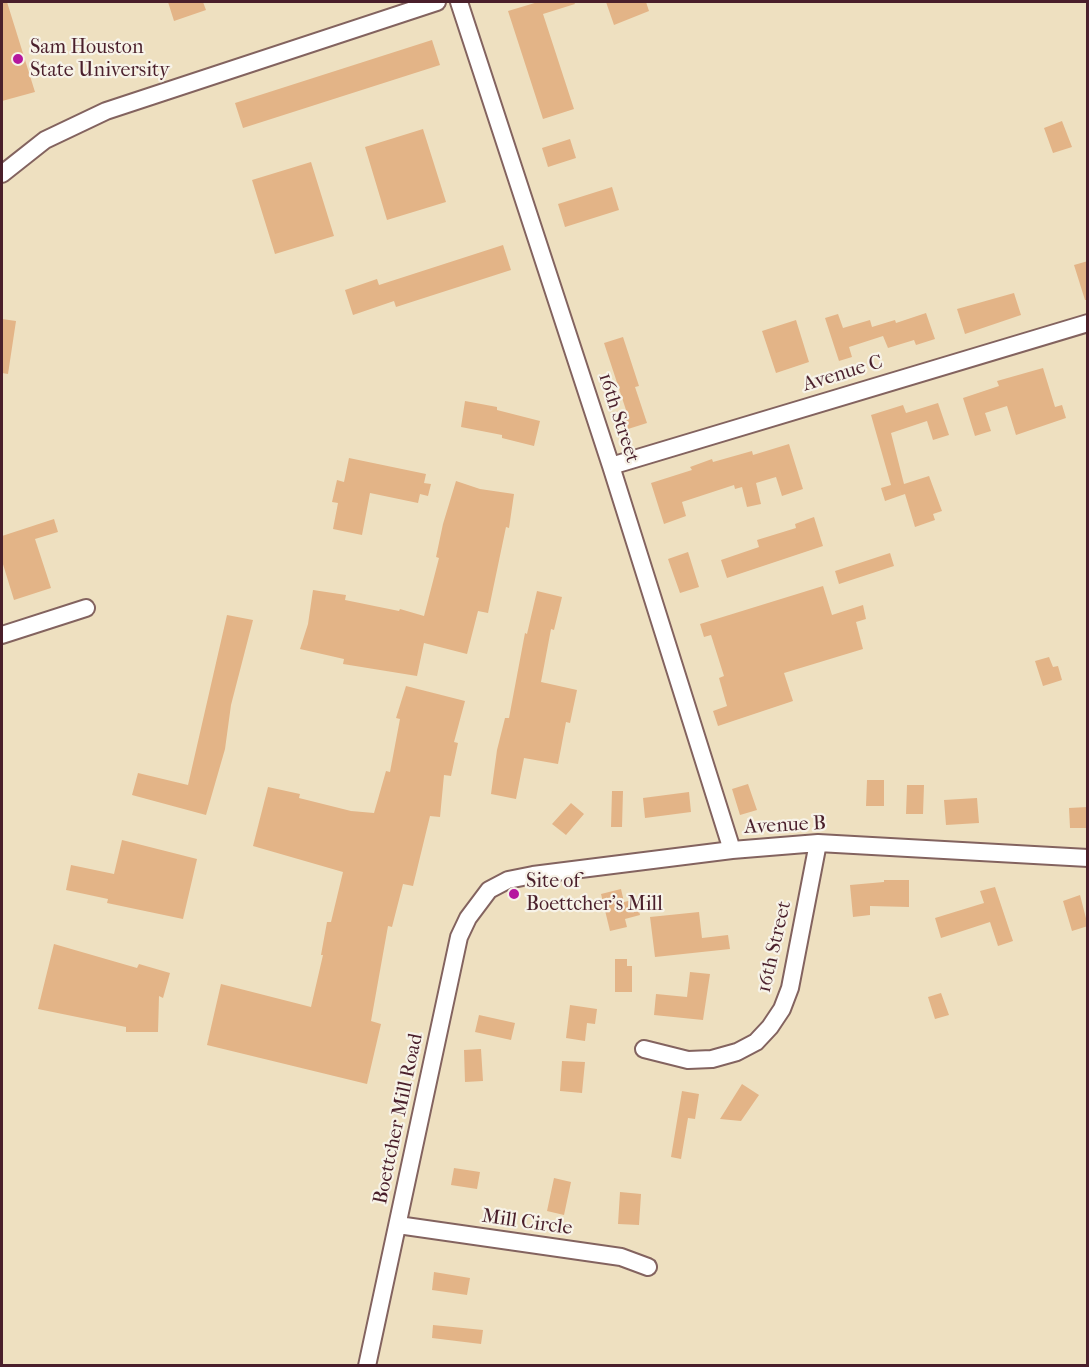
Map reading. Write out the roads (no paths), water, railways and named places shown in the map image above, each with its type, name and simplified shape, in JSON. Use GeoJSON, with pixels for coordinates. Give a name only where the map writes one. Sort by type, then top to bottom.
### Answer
{"type":"FeatureCollection","features":[{"type":"Feature","properties":{"kind":"street"},"geometry":{"type":"LineString","coordinates":[[2,174],[45,140],[106,111],[437,2]]}},
{"type":"Feature","properties":{"kind":"street","name":"16th Street"},"geometry":{"type":"LineString","coordinates":[[459,2],[611,466],[732,850]]}},
{"type":"Feature","properties":{"kind":"street","name":"Avenue C"},"geometry":{"type":"LineString","coordinates":[[611,466],[1088,323]]}},
{"type":"Feature","properties":{"kind":"street"},"geometry":{"type":"LineString","coordinates":[[2,635],[86,608]]}},
{"type":"Feature","properties":{"kind":"street","name":"16th Street"},"geometry":{"type":"LineString","coordinates":[[644,1049],[688,1060],[712,1059],[746,1047],[770,1028],[782,1010],[790,988],[818,843]]}},
{"type":"Feature","properties":{"kind":"street","name":"Avenue B"},"geometry":{"type":"LineString","coordinates":[[489,890],[508,880],[533,875],[732,850],[818,843],[1088,858]]}},
{"type":"Feature","properties":{"kind":"street","name":"Boettcher Mill Road"},"geometry":{"type":"LineString","coordinates":[[368,1365],[459,937],[468,918],[489,890]]}},
{"type":"Feature","properties":{"kind":"street","name":"Mill Circle"},"geometry":{"type":"LineString","coordinates":[[398,1225],[621,1257],[648,1267]]}},
{"type":"Feature","properties":{"kind":"place","name":"Sam Houston State University"},"geometry":{"type":"Point","coordinates":[18,59]}},
{"type":"Feature","properties":{"kind":"place","name":"Site of Boettcher's Mill"},"geometry":{"type":"Point","coordinates":[514,894]}}]}
